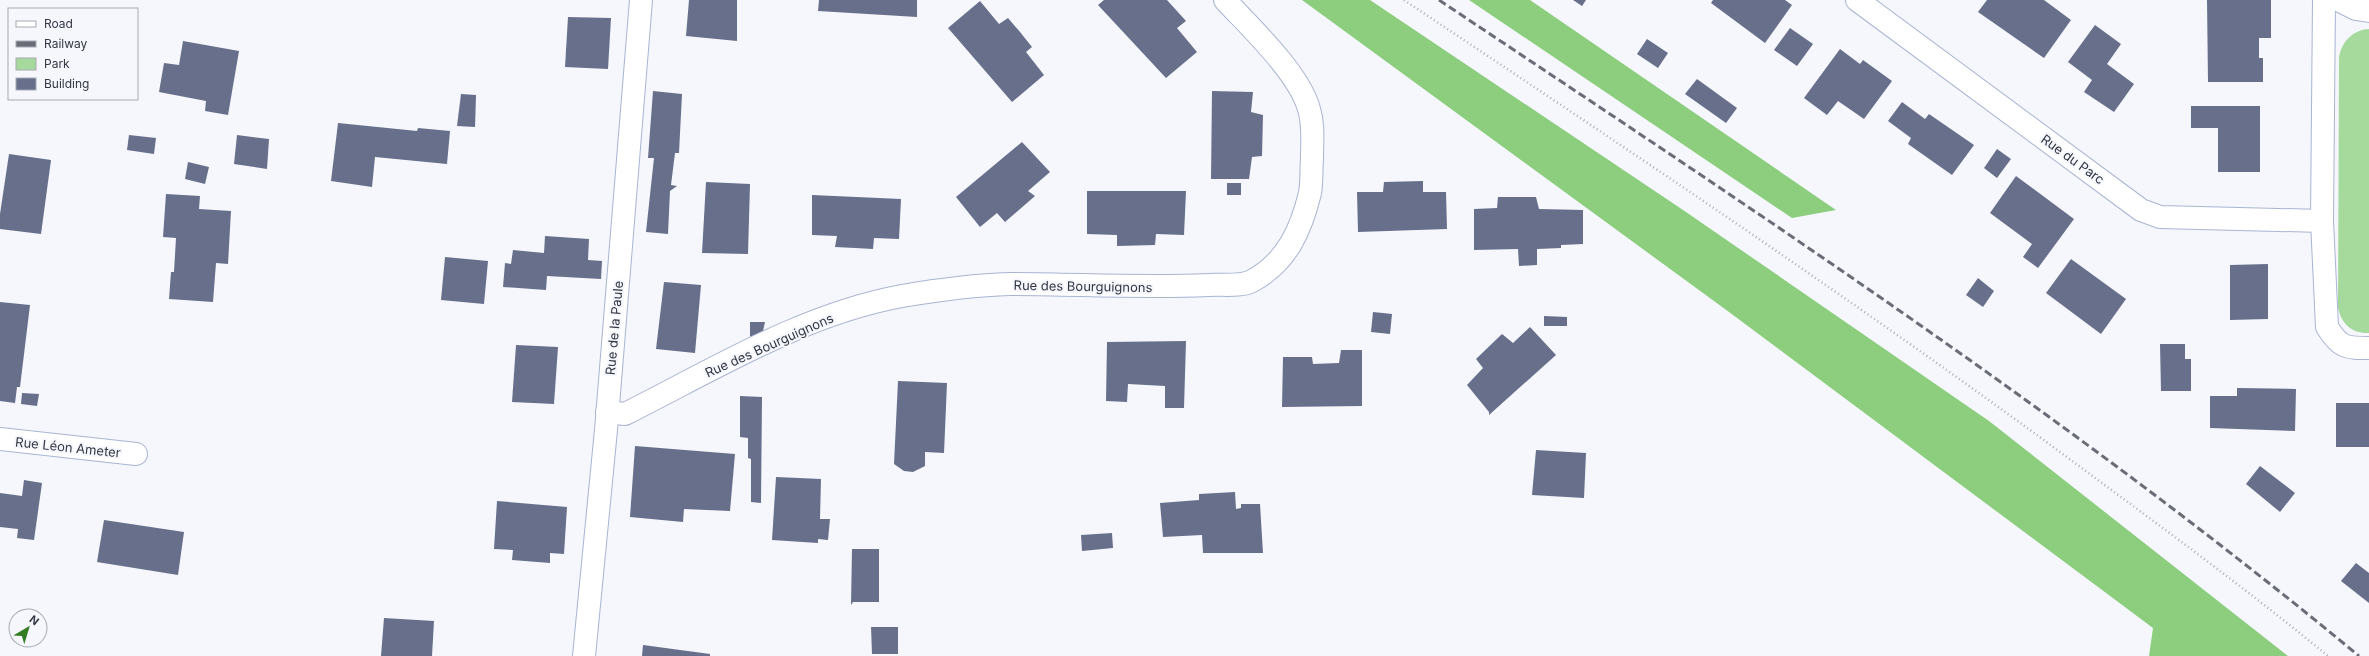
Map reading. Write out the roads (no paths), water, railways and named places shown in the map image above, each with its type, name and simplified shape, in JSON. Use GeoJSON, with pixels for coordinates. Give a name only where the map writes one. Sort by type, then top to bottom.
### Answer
{"type":"FeatureCollection","features":[{"type":"Feature","properties":{"kind":"street","name":"Rue de la Paule"},"geometry":{"type":"LineString","coordinates":[[584,656],[607,412],[641,0]]}},
{"type":"Feature","properties":{"kind":"street","name":"Rue des Bourguignons"},"geometry":{"type":"LineString","coordinates":[[607,412],[625,414],[756,348],[807,326],[850,309],[901,297],[1007,284],[1151,287],[1249,283],[1268,271],[1293,241],[1302,224],[1311,189],[1312,131],[1309,108],[1297,84],[1276,55],[1225,0]]}},
{"type":"Feature","properties":{"kind":"street","name":"Rue du Parc"},"geometry":{"type":"LineString","coordinates":[[1857,0],[2141,210],[2160,217],[2322,221]]}},
{"type":"Feature","properties":{"kind":"street"},"geometry":{"type":"LineString","coordinates":[[2324,0],[2322,221],[2327,327],[2335,340],[2347,348],[2369,348]]}},
{"type":"Feature","properties":{"kind":"street"},"geometry":{"type":"LineString","coordinates":[[2338,0],[2356,9],[2369,11]]}},
{"type":"Feature","properties":{"kind":"street","name":"Rue Léon Ameter"},"geometry":{"type":"LineString","coordinates":[[0,439],[136,454]]}},
{"type":"Feature","properties":{"kind":"railway"},"geometry":{"type":"LineString","coordinates":[[1439,0],[1908,316],[2137,482],[2249,567],[2359,656]]}}]}
